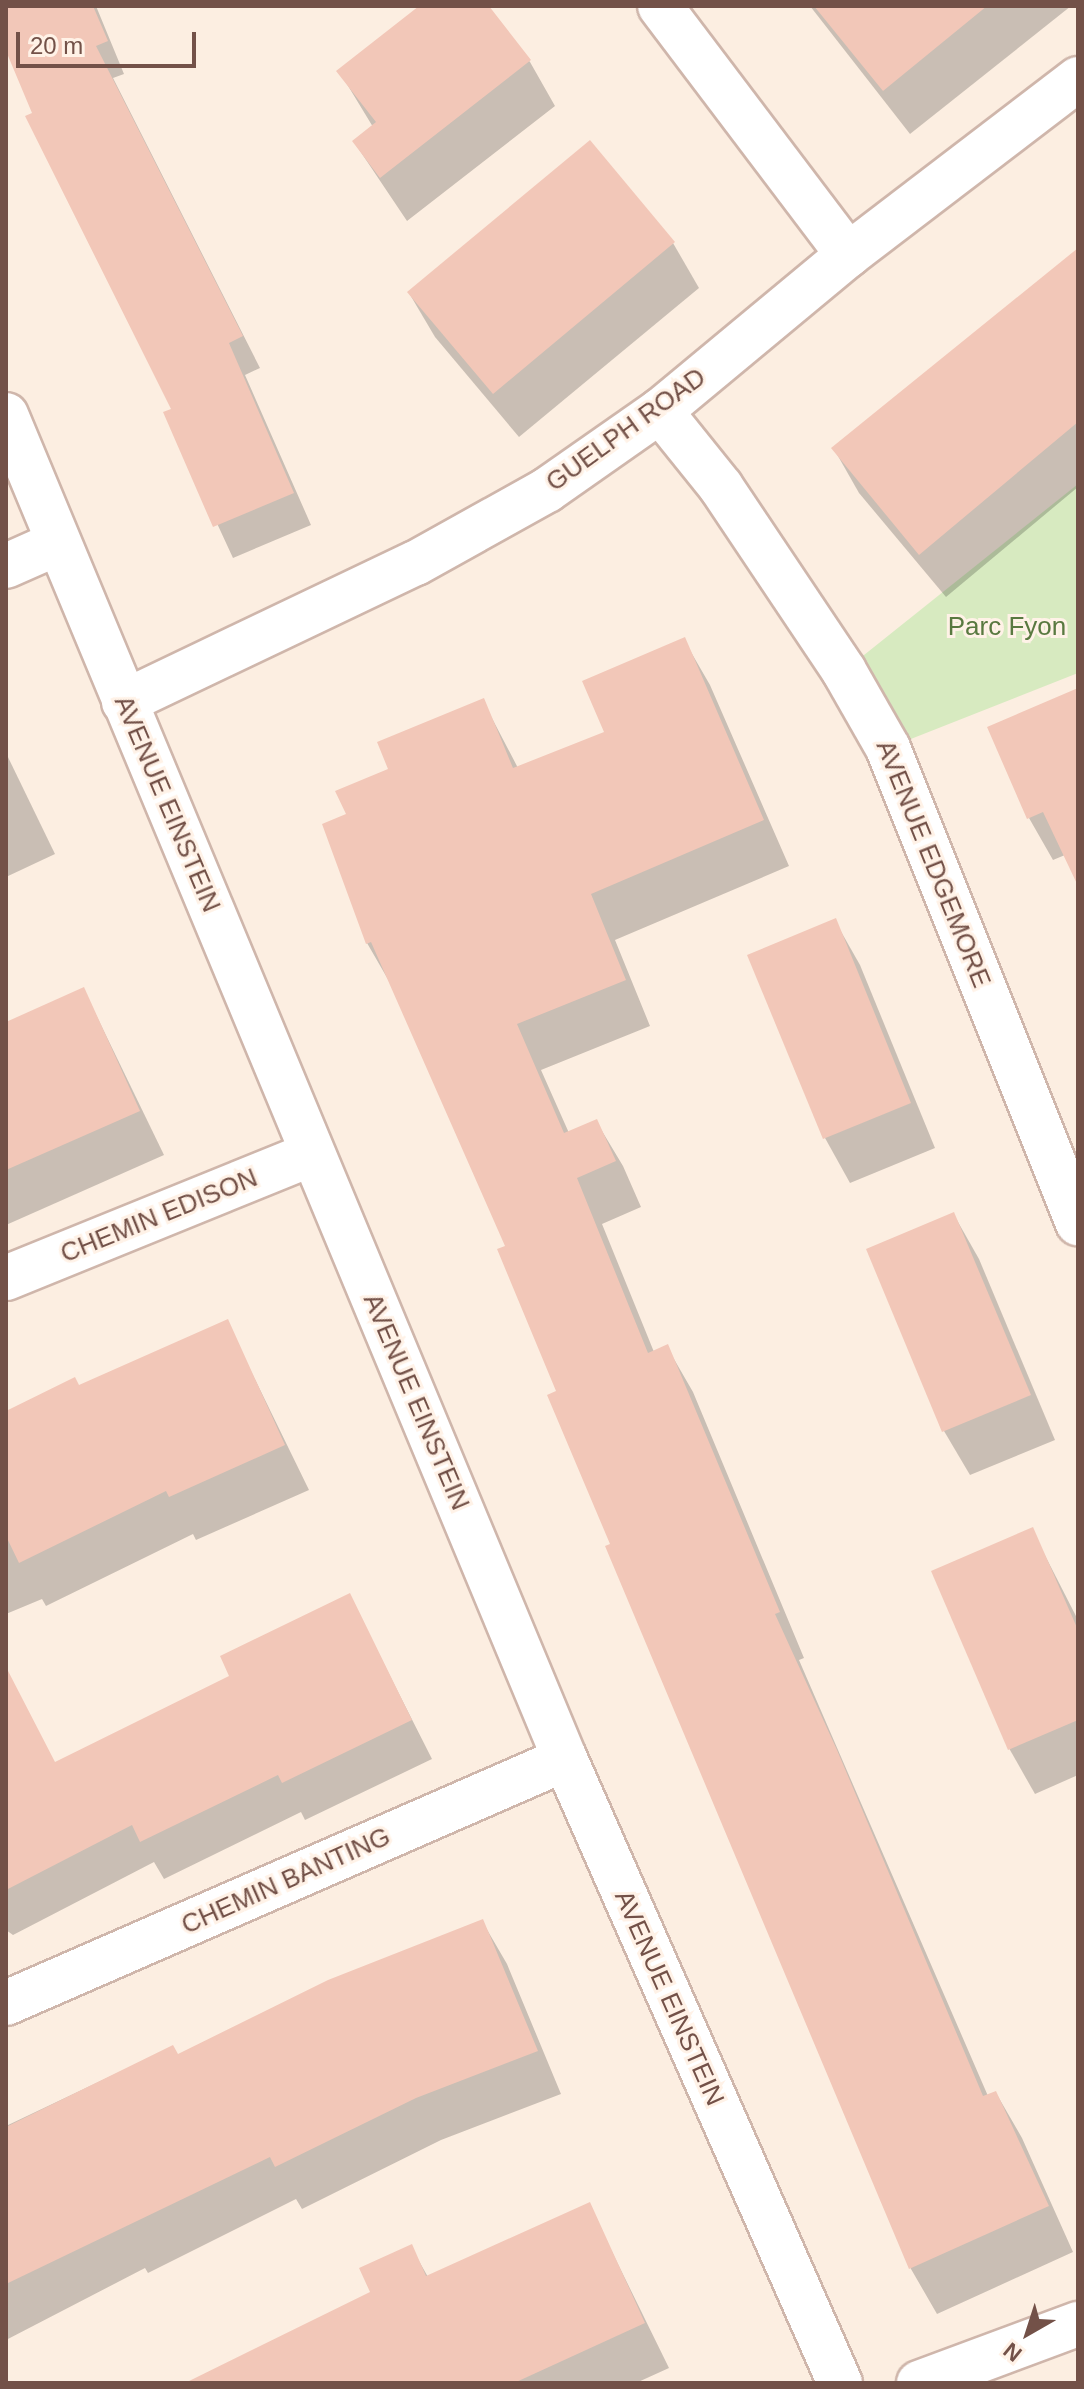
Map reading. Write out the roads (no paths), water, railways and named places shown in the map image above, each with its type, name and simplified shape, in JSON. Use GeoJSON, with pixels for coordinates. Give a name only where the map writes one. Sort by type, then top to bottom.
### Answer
{"type":"FeatureCollection","features":[{"type":"Feature","properties":{"kind":"street"},"geometry":{"type":"LineString","coordinates":[[660,6],[848,255]]}},
{"type":"Feature","properties":{"kind":"street","name":"GUELPH ROAD"},"geometry":{"type":"LineString","coordinates":[[124,702],[416,563],[547,490],[660,411],[848,255],[1078,79]]}},
{"type":"Feature","properties":{"kind":"street","name":"AVENUE EDGEMORE"},"geometry":{"type":"LineString","coordinates":[[660,411],[721,487],[844,671],[888,748],[1078,1223]]}},
{"type":"Feature","properties":{"kind":"street","name":"AVENUE EINSTEIN"},"geometry":{"type":"LineString","coordinates":[[6,415],[565,1759],[840,2383]]}},
{"type":"Feature","properties":{"kind":"street"},"geometry":{"type":"LineString","coordinates":[[6,566],[58,543]]}},
{"type":"Feature","properties":{"kind":"street","name":"CHEMIN EDISON"},"geometry":{"type":"LineString","coordinates":[[6,1278],[312,1154]]}},
{"type":"Feature","properties":{"kind":"street","name":"CHEMIN BANTING"},"geometry":{"type":"LineString","coordinates":[[6,2003],[565,1759]]}},
{"type":"Feature","properties":{"kind":"street"},"geometry":{"type":"LineString","coordinates":[[919,2383],[1078,2324]]}},
{"type":"Feature","properties":{"kind":"park label","name":"Parc Fyon"},"geometry":{"type":"Point","coordinates":[1007,627]}}]}
